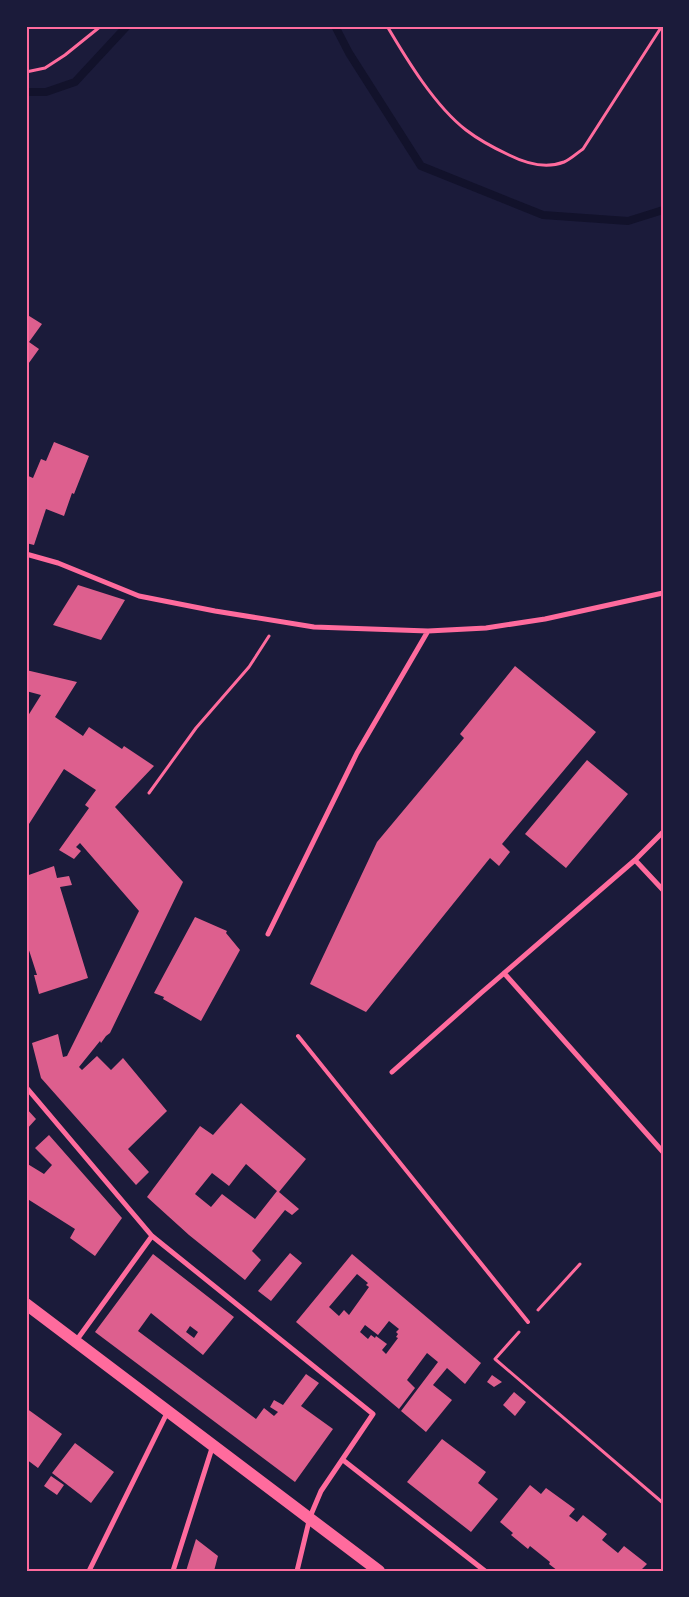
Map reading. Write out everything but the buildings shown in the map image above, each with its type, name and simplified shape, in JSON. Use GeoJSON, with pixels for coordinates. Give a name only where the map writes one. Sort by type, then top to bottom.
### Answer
{"type":"FeatureCollection","features":[{"type":"Feature","properties":{"kind":"main road"},"geometry":{"type":"LineString","coordinates":[[26,1304],[379,1571]]}},
{"type":"Feature","properties":{"kind":"street"},"geometry":{"type":"LineString","coordinates":[[26,554],[58,563],[139,596],[215,611],[314,626],[428,631],[486,628],[545,619],[663,594]]}},
{"type":"Feature","properties":{"kind":"street"},"geometry":{"type":"LineString","coordinates":[[268,934],[357,753],[428,631]]}},
{"type":"Feature","properties":{"kind":"street"},"geometry":{"type":"LineString","coordinates":[[392,1072],[635,860],[663,832]]}},
{"type":"Feature","properties":{"kind":"street"},"geometry":{"type":"LineString","coordinates":[[635,860],[663,890]]}},
{"type":"Feature","properties":{"kind":"street"},"geometry":{"type":"LineString","coordinates":[[504,973],[663,1152]]}},
{"type":"Feature","properties":{"kind":"street"},"geometry":{"type":"LineString","coordinates":[[26,1087],[152,1236],[373,1414],[321,1491],[310,1517],[297,1571]]}},
{"type":"Feature","properties":{"kind":"street"},"geometry":{"type":"LineString","coordinates":[[76,1341],[152,1236]]}},
{"type":"Feature","properties":{"kind":"street"},"geometry":{"type":"LineString","coordinates":[[89,1571],[168,1411]]}},
{"type":"Feature","properties":{"kind":"street"},"geometry":{"type":"LineString","coordinates":[[173,1571],[213,1444]]}},
{"type":"Feature","properties":{"kind":"street"},"geometry":{"type":"LineString","coordinates":[[343,1460],[485,1571]]}},
{"type":"Feature","properties":{"kind":"lane"},"geometry":{"type":"LineString","coordinates":[[298,1036],[528,1322]]}},
{"type":"Feature","properties":{"kind":"path"},"geometry":{"type":"LineString","coordinates":[[26,72],[45,68],[65,55],[101,26]]}},
{"type":"Feature","properties":{"kind":"path"},"geometry":{"type":"LineString","coordinates":[[388,26],[401,50],[436,100],[464,128],[488,145],[520,161],[544,166],[564,162],[583,149],[662,26]]}},
{"type":"Feature","properties":{"kind":"path"},"geometry":{"type":"LineString","coordinates":[[149,793],[196,728],[249,667],[279,621]]}},
{"type":"Feature","properties":{"kind":"path"},"geometry":{"type":"LineString","coordinates":[[495,1359],[663,1502]]}},
{"type":"Feature","properties":{"kind":"waterway"},"geometry":{"type":"LineString","coordinates":[[26,92],[46,92],[75,82],[127,26]]}},
{"type":"Feature","properties":{"kind":"waterway"},"geometry":{"type":"LineString","coordinates":[[335,26],[349,53],[421,166],[543,215],[628,221],[663,210]]}}]}
